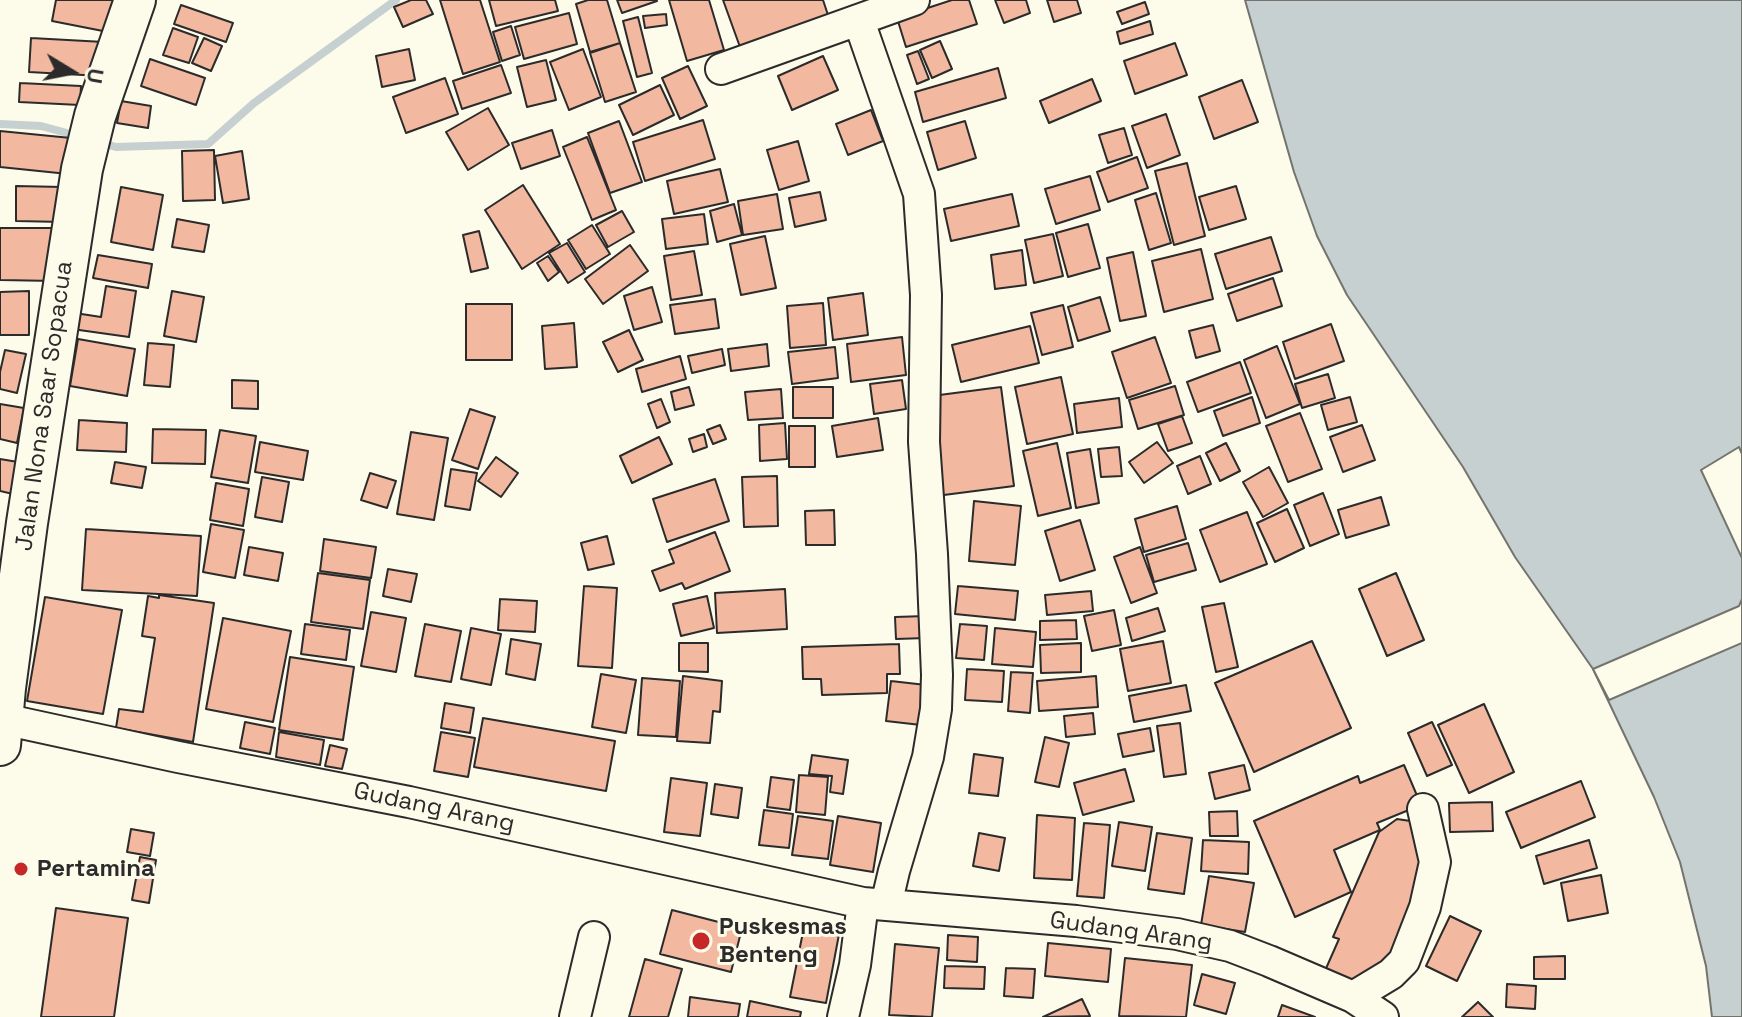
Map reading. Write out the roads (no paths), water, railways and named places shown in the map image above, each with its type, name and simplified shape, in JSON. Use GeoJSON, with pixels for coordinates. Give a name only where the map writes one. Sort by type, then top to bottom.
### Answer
{"type":"FeatureCollection","features":[{"type":"Feature","properties":{"kind":"main road","name":"Jalan Nona Saar Sopacua"},"geometry":{"type":"LineString","coordinates":[[2,709],[27,523],[57,339],[67,249],[82,169],[95,116],[135,0]]}},
{"type":"Feature","properties":{"kind":"street"},"geometry":{"type":"LineString","coordinates":[[721,69],[914,0]]}},
{"type":"Feature","properties":{"kind":"street"},"geometry":{"type":"LineString","coordinates":[[843,1017],[855,965],[875,904],[894,871],[928,757],[936,709],[937,675],[924,442],[926,295],[919,194],[859,21]]}},
{"type":"Feature","properties":{"kind":"street","name":"Gudang Arang"},"geometry":{"type":"LineString","coordinates":[[2,709],[178,757],[409,802],[875,904],[1076,921],[1177,934],[1230,946],[1353,997],[1383,1017]]}},
{"type":"Feature","properties":{"kind":"street"},"geometry":{"type":"LineString","coordinates":[[1353,997],[1399,969],[1425,907],[1435,862],[1434,846],[1423,809]]}},
{"type":"Feature","properties":{"kind":"street"},"geometry":{"type":"LineString","coordinates":[[575,1017],[594,937]]}},
{"type":"Feature","properties":{"kind":"waterway"},"geometry":{"type":"LineString","coordinates":[[98,142],[116,147],[208,144],[254,103],[396,0]]}},
{"type":"Feature","properties":{"kind":"waterway"},"geometry":{"type":"LineString","coordinates":[[0,124],[41,126],[78,136]]}},
{"type":"Feature","properties":{"kind":"place","name":"Pertamina"},"geometry":{"type":"Point","coordinates":[21,869]}},
{"type":"Feature","properties":{"kind":"place","name":"Puskesmas Benteng"},"geometry":{"type":"Point","coordinates":[701,941]}}]}
